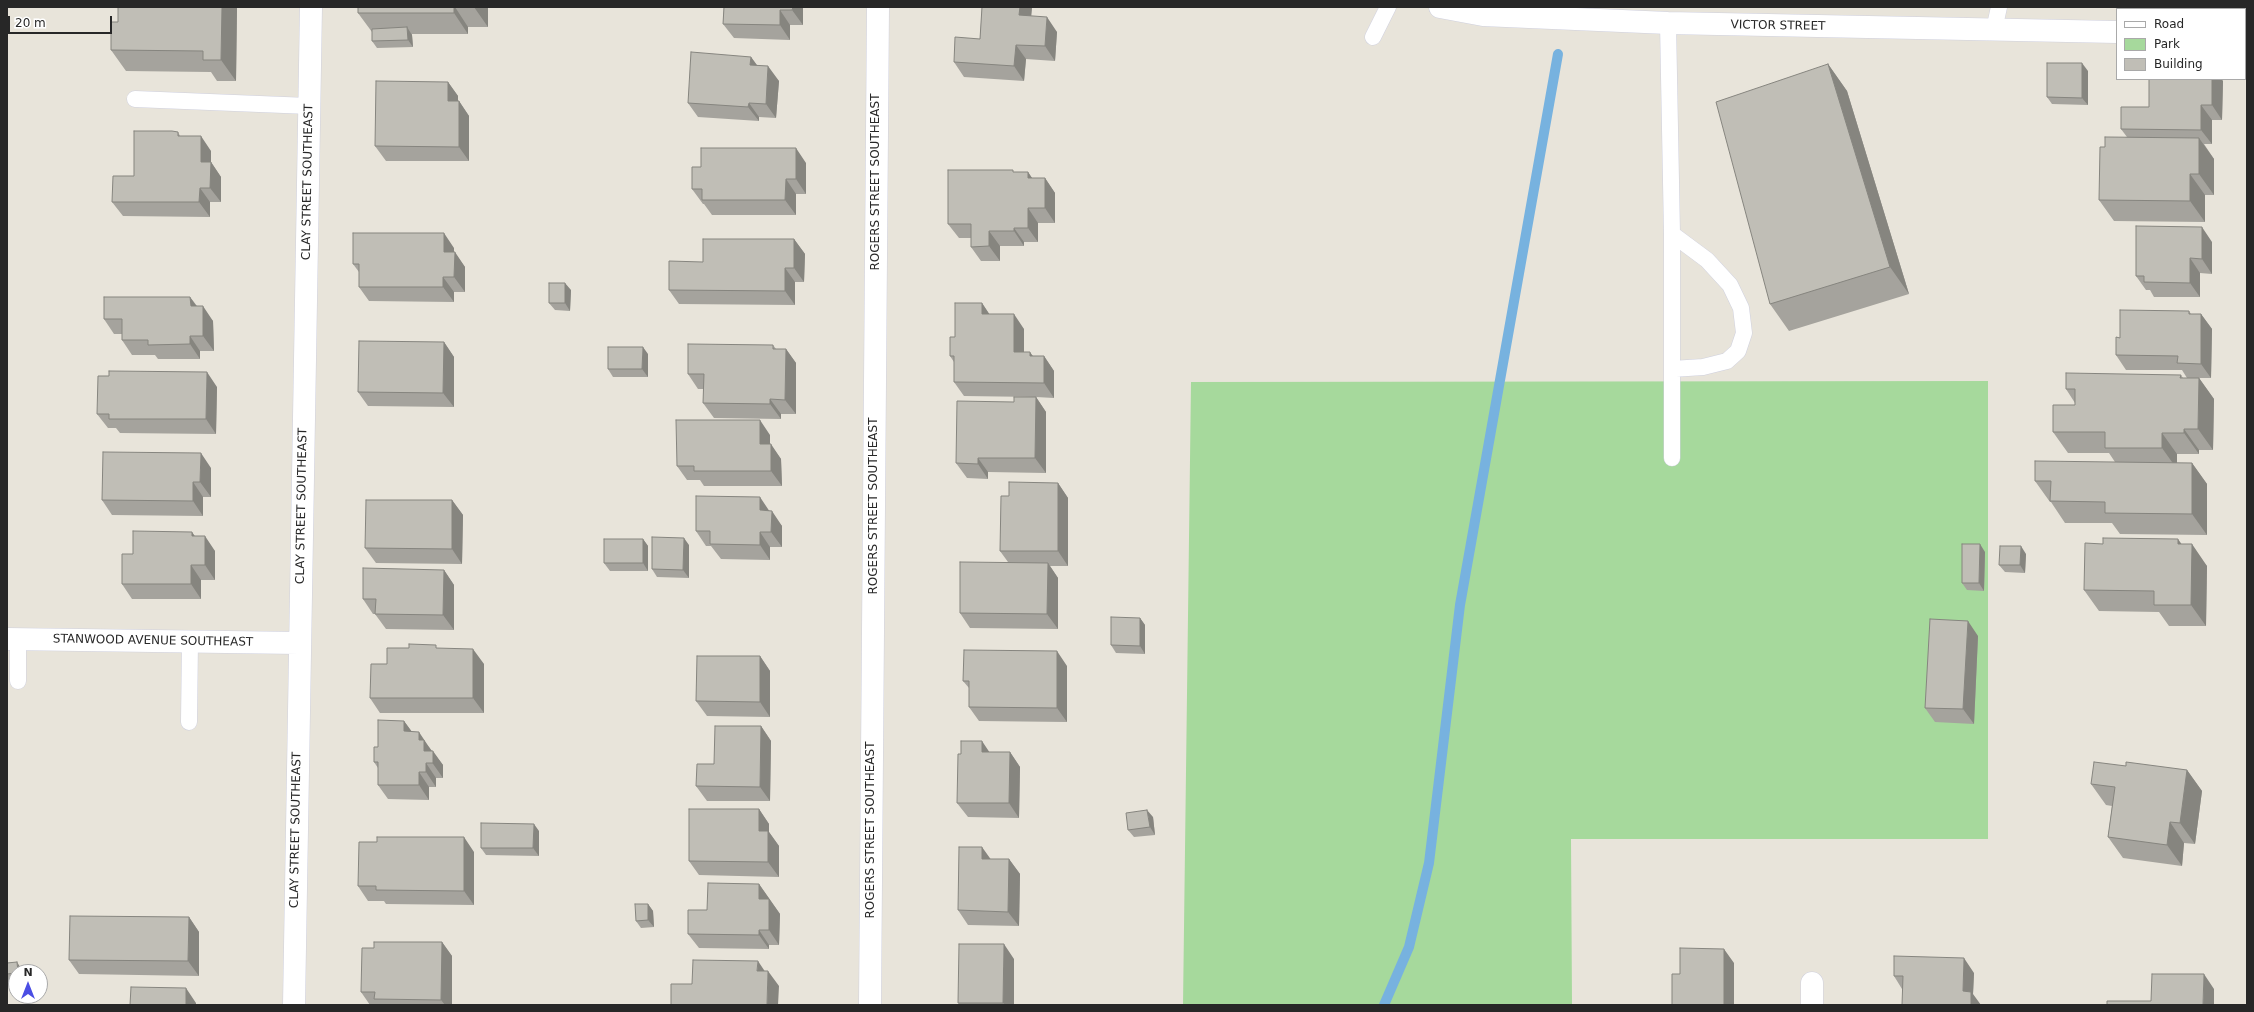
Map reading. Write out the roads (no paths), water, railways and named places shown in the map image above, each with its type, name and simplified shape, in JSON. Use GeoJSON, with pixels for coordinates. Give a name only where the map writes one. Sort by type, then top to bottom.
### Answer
{"type":"FeatureCollection","features":[{"type":"Feature","properties":{"kind":"street","name":"CLAY STREET SOUTHEAST"},"geometry":{"type":"LineString","coordinates":[[294,1005],[311,7]]}},
{"type":"Feature","properties":{"kind":"street","name":"ROGERS STREET SOUTHEAST"},"geometry":{"type":"LineString","coordinates":[[870,1005],[878,7]]}},
{"type":"Feature","properties":{"kind":"street","name":"VICTOR STREET"},"geometry":{"type":"LineString","coordinates":[[1440,7],[1483,15],[1668,23],[2116,32]]}},
{"type":"Feature","properties":{"kind":"street","name":"STANWOOD AVENUE SOUTHEAST"},"geometry":{"type":"LineString","coordinates":[[13,639],[299,642]]}},
{"type":"Feature","properties":{"kind":"street"},"geometry":{"type":"LineString","coordinates":[[1812,983],[1812,1005]]}},
{"type":"Feature","properties":{"kind":"lane"},"geometry":{"type":"LineString","coordinates":[[1373,37],[1388,7]]}},
{"type":"Feature","properties":{"kind":"lane"},"geometry":{"type":"LineString","coordinates":[[1994,30],[1999,7]]}},
{"type":"Feature","properties":{"kind":"lane"},"geometry":{"type":"LineString","coordinates":[[1668,23],[1672,234],[1672,458]]}},
{"type":"Feature","properties":{"kind":"lane"},"geometry":{"type":"LineString","coordinates":[[135,99],[309,106]]}},
{"type":"Feature","properties":{"kind":"lane"},"geometry":{"type":"LineString","coordinates":[[1672,234],[1707,260],[1730,285],[1741,308],[1744,333],[1738,351],[1727,361],[1703,367],[1672,369]]}},
{"type":"Feature","properties":{"kind":"lane"},"geometry":{"type":"LineString","coordinates":[[13,639],[18,681]]}},
{"type":"Feature","properties":{"kind":"lane"},"geometry":{"type":"LineString","coordinates":[[189,722],[190,641]]}},
{"type":"Feature","properties":{"kind":"waterway"},"geometry":{"type":"LineString","coordinates":[[1384,1005],[1409,947],[1429,863],[1460,605],[1558,54]]}}]}
